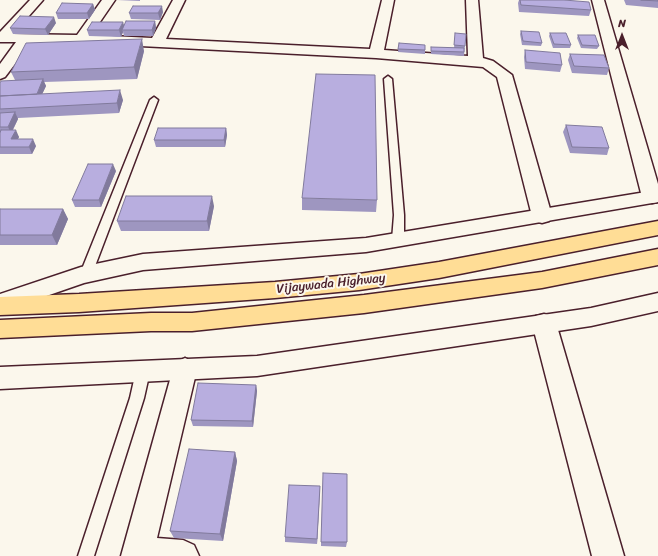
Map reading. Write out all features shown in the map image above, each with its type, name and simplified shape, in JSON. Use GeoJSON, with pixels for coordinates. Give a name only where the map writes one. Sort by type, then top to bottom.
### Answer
{"type":"FeatureCollection","features":[{"type":"Feature","properties":{"kind":"highway","name":"Vijaywada Highway"},"geometry":{"type":"LineString","coordinates":[[0,306],[79,303],[275,290],[359,282],[439,270],[658,228]]}},
{"type":"Feature","properties":{"kind":"highway","name":"Vijaywada Highway"},"geometry":{"type":"LineString","coordinates":[[0,329],[151,322],[192,322],[364,304],[542,280],[658,257]]}},
{"type":"Feature","properties":{"kind":"street"},"geometry":{"type":"LineString","coordinates":[[1,38],[38,0]]}},
{"type":"Feature","properties":{"kind":"street"},"geometry":{"type":"LineString","coordinates":[[81,40],[109,0]]}},
{"type":"Feature","properties":{"kind":"street"},"geometry":{"type":"LineString","coordinates":[[156,44],[179,0]]}},
{"type":"Feature","properties":{"kind":"street"},"geometry":{"type":"LineString","coordinates":[[376,54],[388,0]]}},
{"type":"Feature","properties":{"kind":"street"},"geometry":{"type":"LineString","coordinates":[[472,0],[476,61]]}},
{"type":"Feature","properties":{"kind":"street"},"geometry":{"type":"LineString","coordinates":[[0,303],[86,274],[143,262],[227,257],[366,245],[655,197],[598,0]]}},
{"type":"Feature","properties":{"kind":"street"},"geometry":{"type":"LineString","coordinates":[[1,38],[81,40],[376,54],[476,61],[497,69],[504,75],[542,216]]}},
{"type":"Feature","properties":{"kind":"street"},"geometry":{"type":"LineString","coordinates":[[0,74],[27,38]]}},
{"type":"Feature","properties":{"kind":"street"},"geometry":{"type":"LineString","coordinates":[[0,378],[257,366],[591,317],[658,302]]}},
{"type":"Feature","properties":{"kind":"street"},"geometry":{"type":"LineString","coordinates":[[544,324],[608,556]]}},
{"type":"Feature","properties":{"kind":"street"},"geometry":{"type":"LineString","coordinates":[[183,556],[137,554],[185,369]]}},
{"type":"Feature","properties":{"kind":"lane"},"geometry":{"type":"LineString","coordinates":[[388,79],[399,215],[398,240]]}},
{"type":"Feature","properties":{"kind":"lane"},"geometry":{"type":"LineString","coordinates":[[86,274],[154,100]]}},
{"type":"Feature","properties":{"kind":"lane"},"geometry":{"type":"LineString","coordinates":[[86,556],[137,398],[143,371]]}},
{"type":"Feature","properties":{"kind":"building"},"geometry":{"type":"Polygon","coordinates":[[[520,0],[564,0],[589,2],[591,10],[521,5],[520,0]]]}},
{"type":"Feature","properties":{"kind":"building"},"geometry":{"type":"Polygon","coordinates":[[[62,3],[93,4],[87,13],[56,13],[62,3]]]}},
{"type":"Feature","properties":{"kind":"building"},"geometry":{"type":"Polygon","coordinates":[[[133,6],[162,6],[158,13],[129,13],[133,6]]]}},
{"type":"Feature","properties":{"kind":"building"},"geometry":{"type":"Polygon","coordinates":[[[20,16],[54,17],[45,29],[10,28],[20,16]]]}},
{"type":"Feature","properties":{"kind":"building"},"geometry":{"type":"Polygon","coordinates":[[[126,21],[155,21],[152,30],[122,30],[126,21]]]}},
{"type":"Feature","properties":{"kind":"building"},"geometry":{"type":"Polygon","coordinates":[[[92,22],[123,22],[119,30],[87,30],[92,22]]]}},
{"type":"Feature","properties":{"kind":"building"},"geometry":{"type":"Polygon","coordinates":[[[521,31],[539,32],[542,43],[523,41],[521,31]]]}},
{"type":"Feature","properties":{"kind":"building"},"geometry":{"type":"Polygon","coordinates":[[[455,33],[466,34],[465,46],[454,45],[455,33]]]}},
{"type":"Feature","properties":{"kind":"building"},"geometry":{"type":"Polygon","coordinates":[[[550,33],[566,33],[571,45],[554,44],[550,33]]]}},
{"type":"Feature","properties":{"kind":"building"},"geometry":{"type":"Polygon","coordinates":[[[578,35],[595,35],[599,46],[582,45],[578,35]]]}},
{"type":"Feature","properties":{"kind":"building"},"geometry":{"type":"Polygon","coordinates":[[[142,39],[134,67],[11,72],[26,43],[142,39]]]}},
{"type":"Feature","properties":{"kind":"building"},"geometry":{"type":"Polygon","coordinates":[[[399,43],[425,45],[425,50],[398,49],[399,43]]]}},
{"type":"Feature","properties":{"kind":"building"},"geometry":{"type":"Polygon","coordinates":[[[431,47],[464,48],[464,52],[431,51],[431,47]]]}},
{"type":"Feature","properties":{"kind":"building"},"geometry":{"type":"Polygon","coordinates":[[[525,50],[560,53],[562,65],[526,62],[525,50]]]}},
{"type":"Feature","properties":{"kind":"building"},"geometry":{"type":"Polygon","coordinates":[[[570,54],[604,55],[609,68],[574,66],[570,54]]]}},
{"type":"Feature","properties":{"kind":"building"},"geometry":{"type":"Polygon","coordinates":[[[316,74],[375,75],[377,200],[302,198],[316,74]]]}},
{"type":"Feature","properties":{"kind":"building"},"geometry":{"type":"Polygon","coordinates":[[[43,79],[37,94],[0,96],[1,81],[43,79]]]}},
{"type":"Feature","properties":{"kind":"building"},"geometry":{"type":"Polygon","coordinates":[[[120,90],[117,103],[0,109],[0,96],[120,90]]]}},
{"type":"Feature","properties":{"kind":"building"},"geometry":{"type":"Polygon","coordinates":[[[15,112],[8,127],[0,127],[0,113],[15,112]]]}},
{"type":"Feature","properties":{"kind":"building"},"geometry":{"type":"Polygon","coordinates":[[[566,125],[602,127],[609,148],[572,147],[566,125]]]}},
{"type":"Feature","properties":{"kind":"building"},"geometry":{"type":"Polygon","coordinates":[[[158,128],[226,128],[224,140],[154,140],[158,128]]]}},
{"type":"Feature","properties":{"kind":"building"},"geometry":{"type":"Polygon","coordinates":[[[1,130],[16,130],[11,139],[33,139],[29,147],[0,147],[1,130]]]}},
{"type":"Feature","properties":{"kind":"building"},"geometry":{"type":"Polygon","coordinates":[[[88,164],[113,164],[99,200],[72,200],[88,164]]]}},
{"type":"Feature","properties":{"kind":"building"},"geometry":{"type":"Polygon","coordinates":[[[126,196],[212,196],[207,221],[117,221],[126,196]]]}},
{"type":"Feature","properties":{"kind":"building"},"geometry":{"type":"Polygon","coordinates":[[[0,209],[63,209],[52,235],[0,235],[0,209]]]}},
{"type":"Feature","properties":{"kind":"building"},"geometry":{"type":"Polygon","coordinates":[[[198,383],[256,385],[252,421],[191,420],[198,383]]]}},
{"type":"Feature","properties":{"kind":"building"},"geometry":{"type":"Polygon","coordinates":[[[189,449],[235,452],[220,534],[170,531],[189,449]]]}},
{"type":"Feature","properties":{"kind":"building"},"geometry":{"type":"Polygon","coordinates":[[[323,473],[347,474],[347,542],[321,542],[323,473]]]}},
{"type":"Feature","properties":{"kind":"building"},"geometry":{"type":"Polygon","coordinates":[[[289,485],[320,486],[317,539],[285,537],[289,485]]]}}]}
